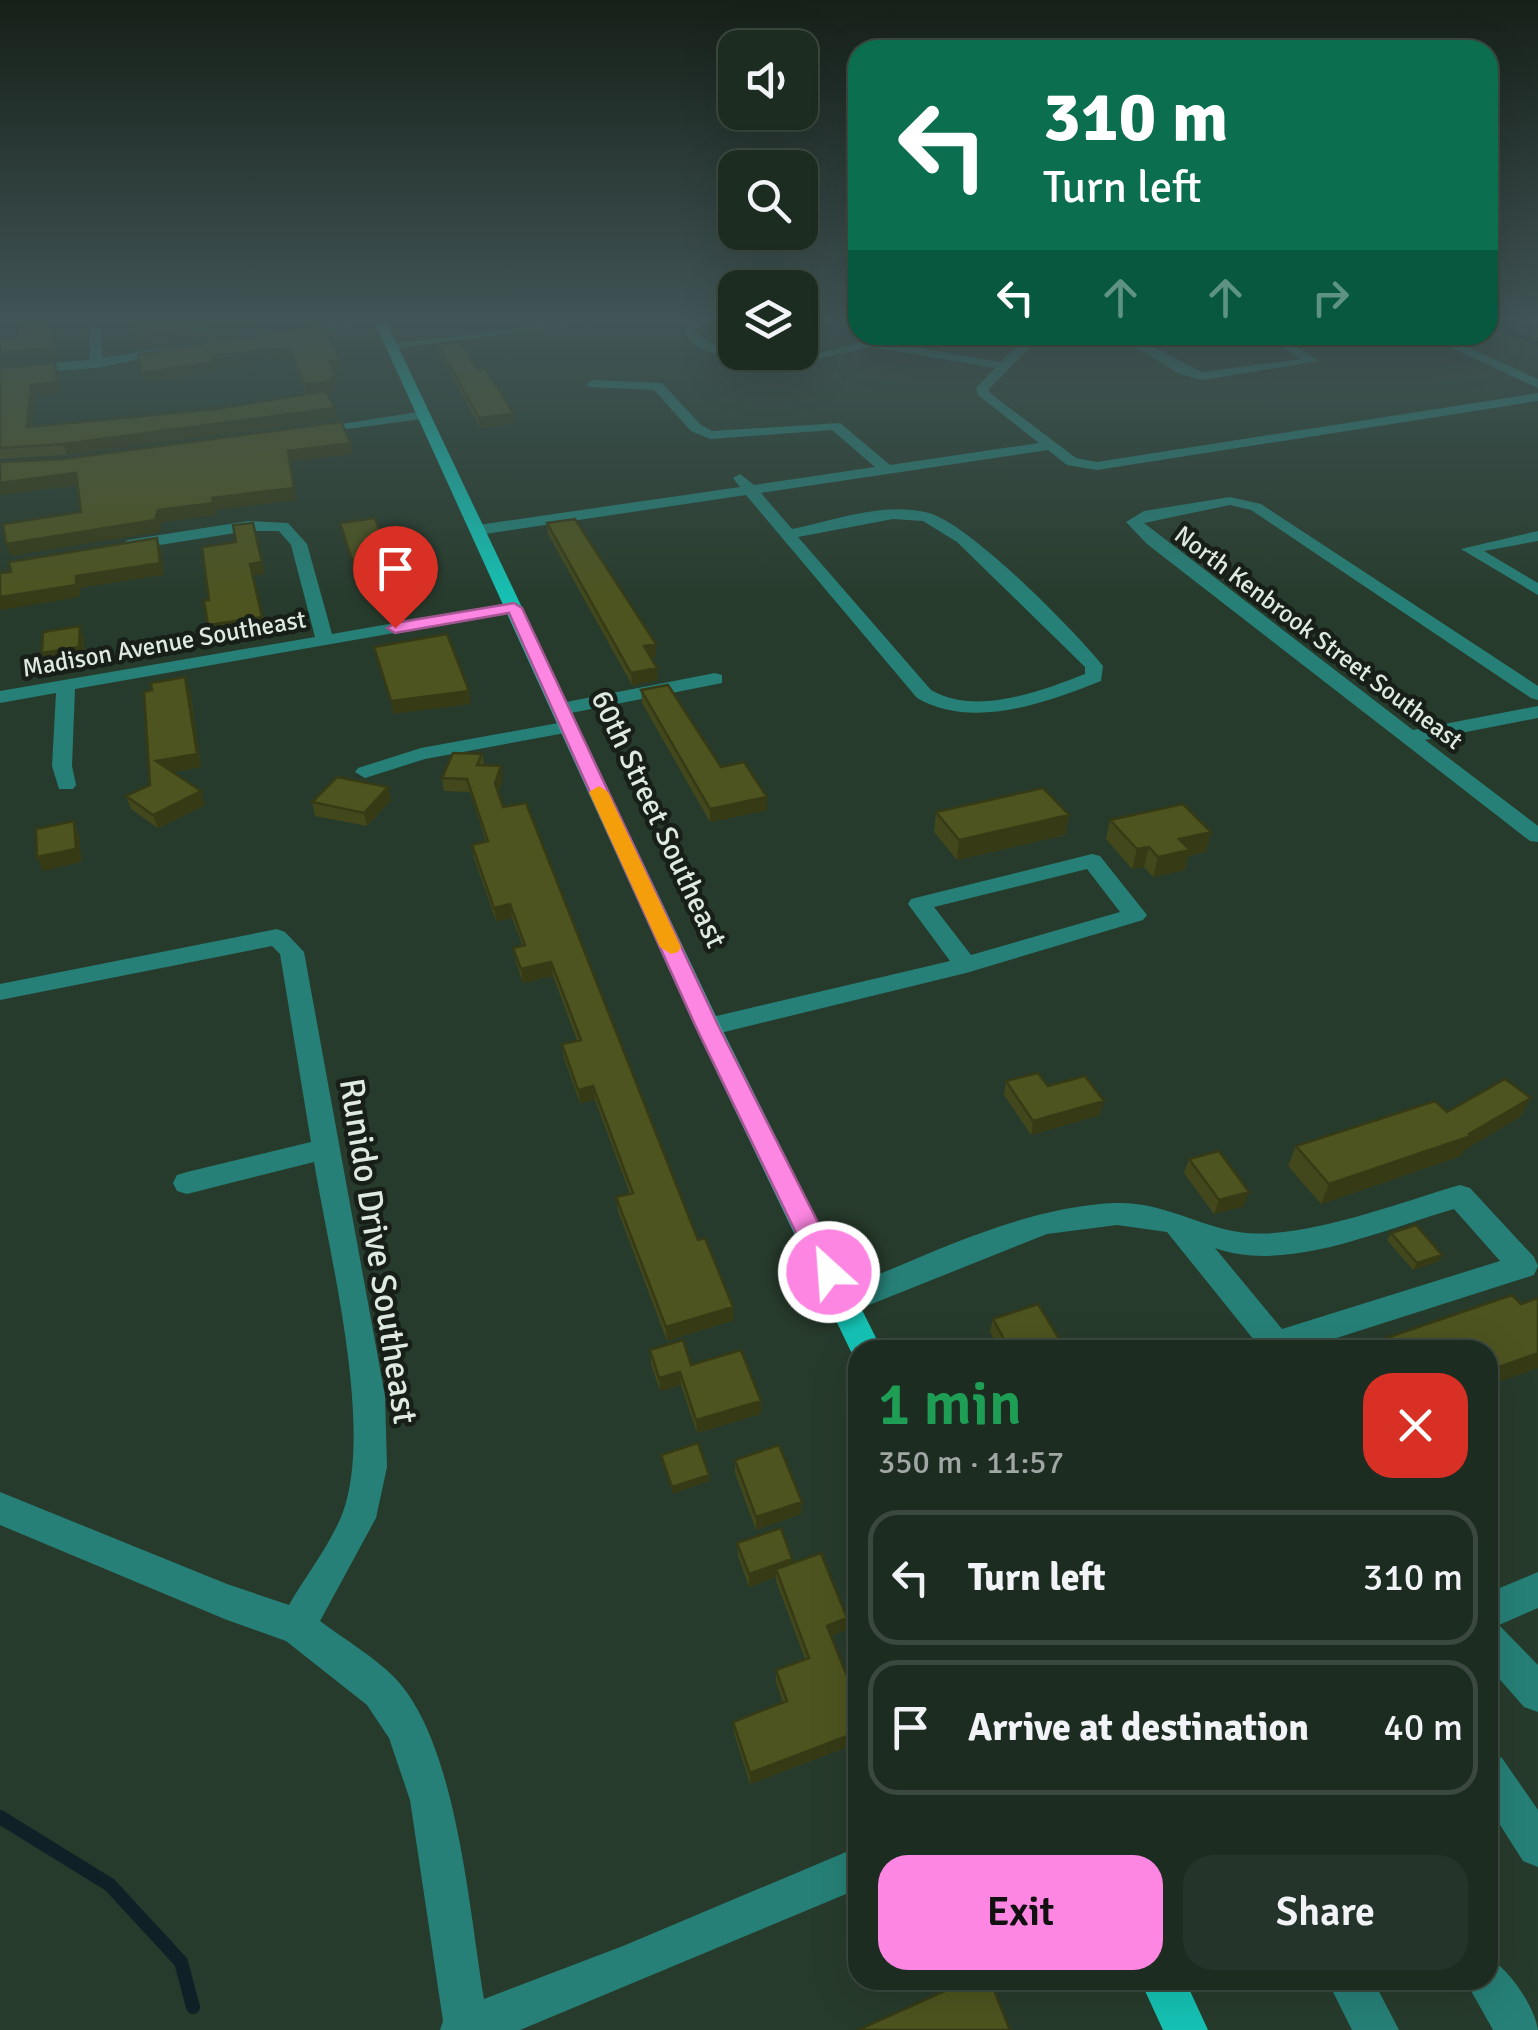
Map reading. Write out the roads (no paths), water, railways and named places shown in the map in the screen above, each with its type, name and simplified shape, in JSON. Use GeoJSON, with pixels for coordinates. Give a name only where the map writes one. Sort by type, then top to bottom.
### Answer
{"type":"FeatureCollection","features":[{"type":"Feature","properties":{"kind":"main road","name":"60th Street Southeast"},"geometry":{"type":"LineString","coordinates":[[424,416],[708,1027],[861,1340]]}},
{"type":"Feature","properties":{"kind":"main road"},"geometry":{"type":"LineString","coordinates":[[1167,1990],[1186,2030]]}},
{"type":"Feature","properties":{"kind":"street"},"geometry":{"type":"LineString","coordinates":[[296,432],[418,416]]}},
{"type":"Feature","properties":{"kind":"street"},"geometry":{"type":"LineString","coordinates":[[685,416],[710,435],[836,426],[881,464],[1048,446]]}},
{"type":"Feature","properties":{"kind":"street"},"geometry":{"type":"LineString","coordinates":[[1009,416],[1072,462],[1085,464],[1133,462],[1424,416]]}},
{"type":"Feature","properties":{"kind":"street"},"geometry":{"type":"LineString","coordinates":[[475,524],[881,464],[1034,436]]}},
{"type":"Feature","properties":{"kind":"street"},"geometry":{"type":"LineString","coordinates":[[745,484],[924,694],[947,706],[992,703],[1073,686],[1094,677],[1094,666],[960,536],[929,517],[873,519],[788,534]]}},
{"type":"Feature","properties":{"kind":"street","name":"North Kenbrook Street Southeast"},"geometry":{"type":"LineString","coordinates":[[1538,694],[1266,513],[1245,503],[1144,516],[1134,522],[1152,541],[1538,836]]}},
{"type":"Feature","properties":{"kind":"street"},"geometry":{"type":"LineString","coordinates":[[112,548],[248,526],[284,526],[299,544],[325,641]]}},
{"type":"Feature","properties":{"kind":"street"},"geometry":{"type":"LineString","coordinates":[[1538,536],[1469,549],[1538,590]]}},
{"type":"Feature","properties":{"kind":"street","name":"Madison Avenue Southeast"},"geometry":{"type":"LineString","coordinates":[[0,697],[514,608]]}},
{"type":"Feature","properties":{"kind":"street"},"geometry":{"type":"LineString","coordinates":[[365,772],[715,678]]}},
{"type":"Feature","properties":{"kind":"street"},"geometry":{"type":"LineString","coordinates":[[66,684],[62,766],[66,785]]}},
{"type":"Feature","properties":{"kind":"street"},"geometry":{"type":"LineString","coordinates":[[1409,737],[1538,712]]}},
{"type":"Feature","properties":{"kind":"street"},"geometry":{"type":"LineString","coordinates":[[708,1027],[966,965],[1134,915],[1092,860],[918,904],[966,965]]}},
{"type":"Feature","properties":{"kind":"street","name":"Runido Drive Southeast"},"geometry":{"type":"LineString","coordinates":[[0,992],[277,937],[292,952],[368,1396],[370,1467],[359,1518],[296,1626]]}},
{"type":"Feature","properties":{"kind":"street"},"geometry":{"type":"LineString","coordinates":[[187,1183],[327,1148]]}},
{"type":"Feature","properties":{"kind":"street"},"geometry":{"type":"LineString","coordinates":[[844,1302],[1044,1223],[1118,1214],[1176,1222],[1237,1244],[1286,1246],[1460,1196],[1523,1266],[1289,1340]]}},
{"type":"Feature","properties":{"kind":"street"},"geometry":{"type":"LineString","coordinates":[[1176,1222],[1273,1340]]}},
{"type":"Feature","properties":{"kind":"street"},"geometry":{"type":"LineString","coordinates":[[0,1508],[226,1602],[296,1626],[381,1691],[402,1724],[430,1800],[465,2029],[626,1967],[848,1872]]}},
{"type":"Feature","properties":{"kind":"street"},"geometry":{"type":"LineString","coordinates":[[1498,1606],[1538,1590]]}},
{"type":"Feature","properties":{"kind":"street"},"geometry":{"type":"LineString","coordinates":[[1498,1650],[1538,1693]]}},
{"type":"Feature","properties":{"kind":"street"},"geometry":{"type":"LineString","coordinates":[[1498,1787],[1538,1846]]}},
{"type":"Feature","properties":{"kind":"street"},"geometry":{"type":"LineString","coordinates":[[1355,1990],[1377,2030]]}},
{"type":"Feature","properties":{"kind":"street"},"geometry":{"type":"LineString","coordinates":[[1493,1990],[1518,2030]]}},
{"type":"Feature","properties":{"kind":"waterway"},"geometry":{"type":"LineString","coordinates":[[0,1817],[110,1885],[181,1962],[193,2007]]}}]}
